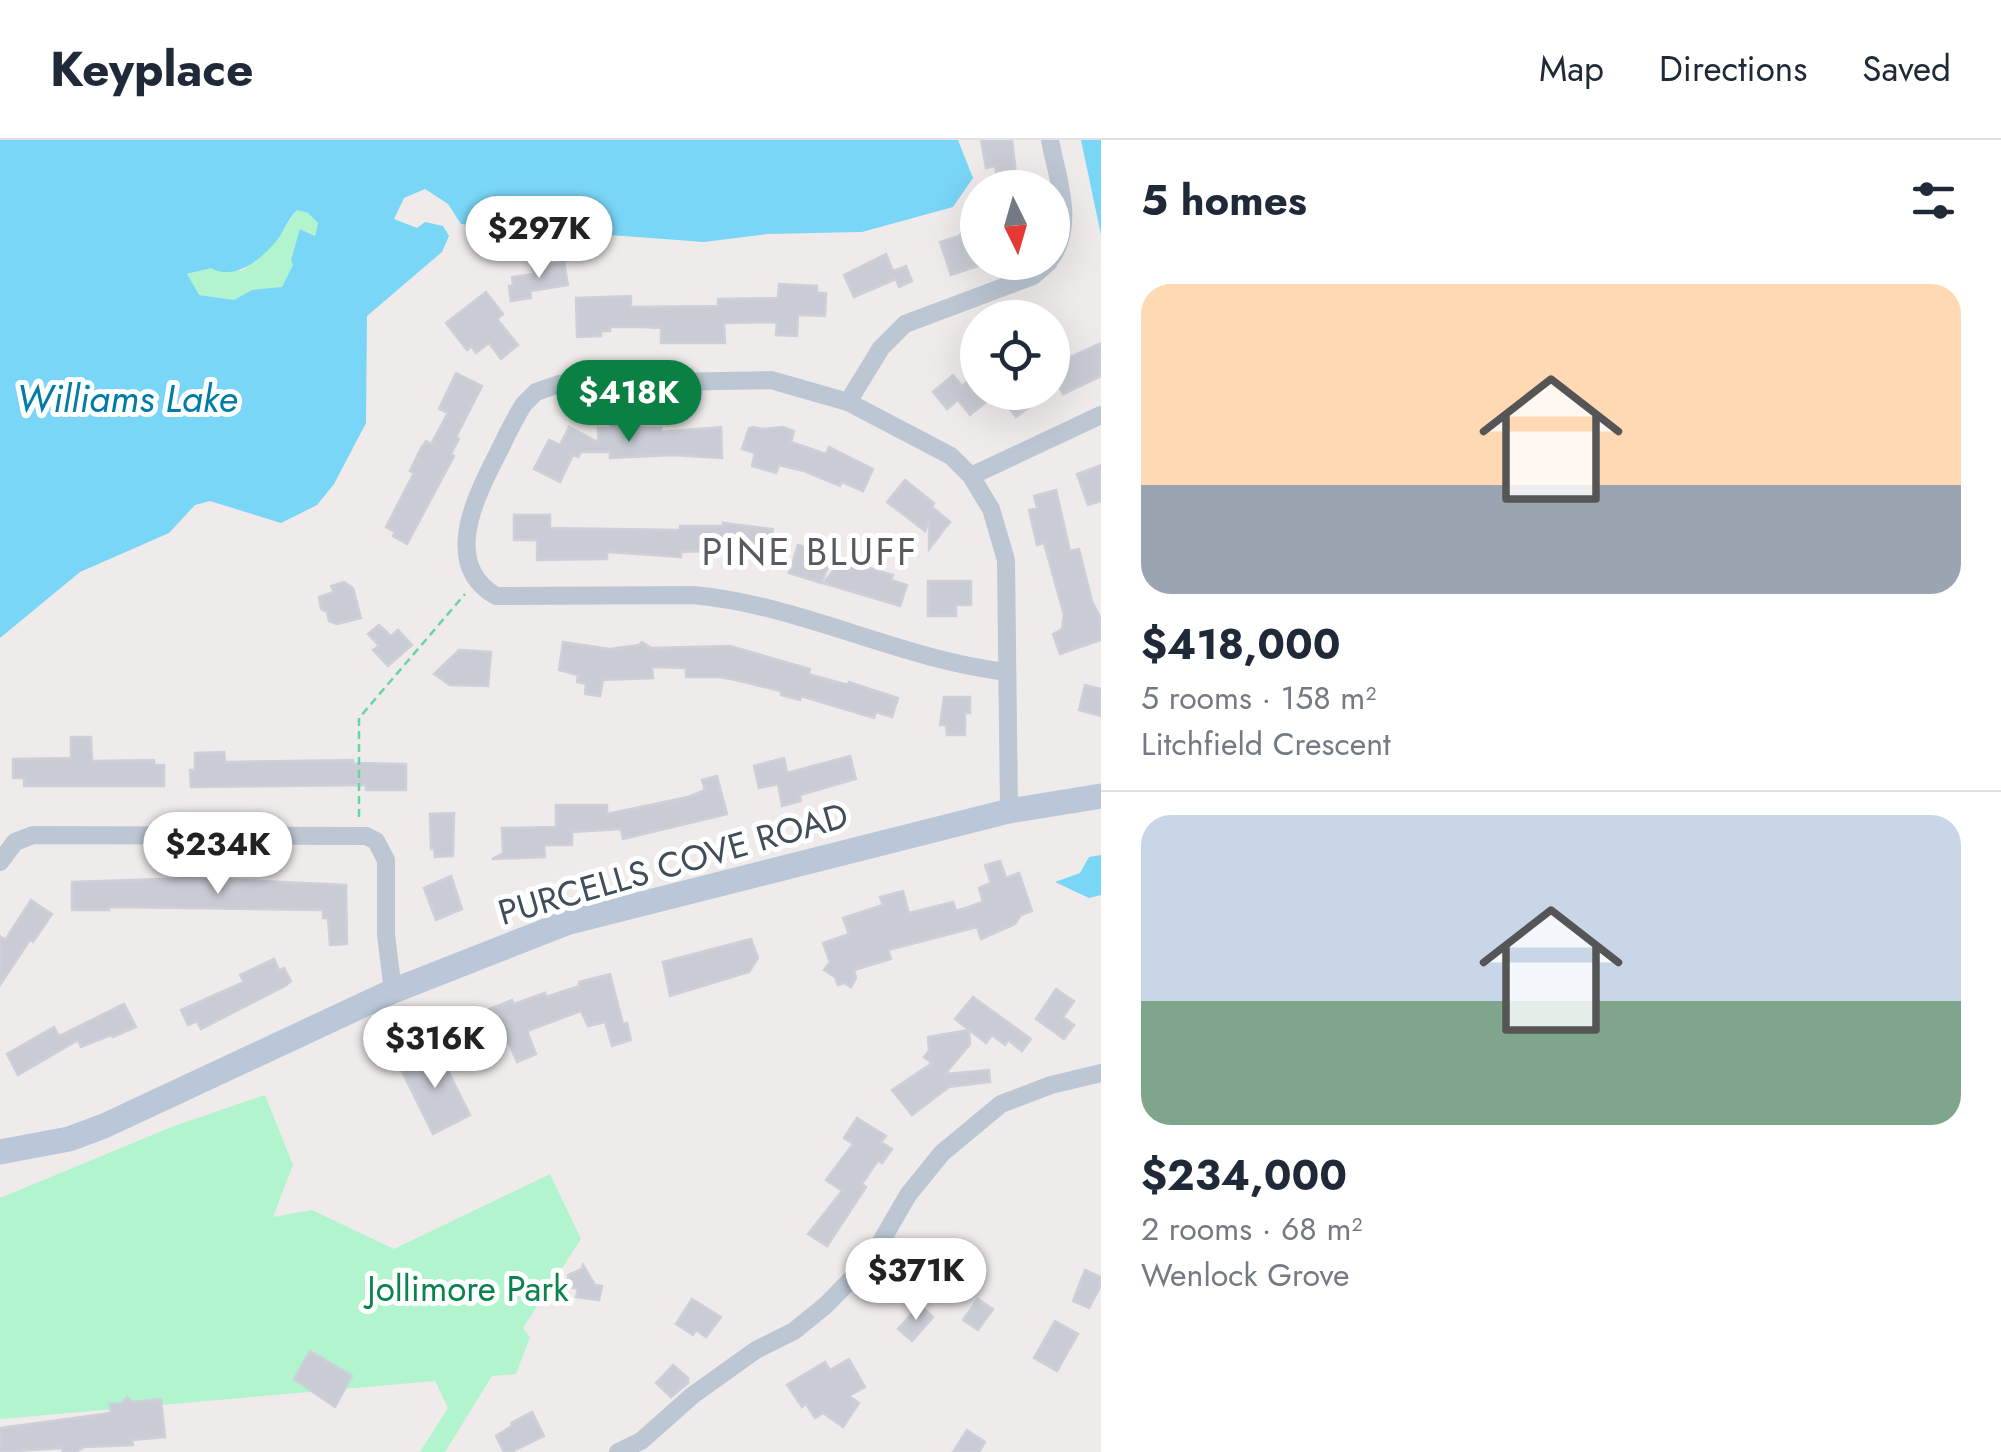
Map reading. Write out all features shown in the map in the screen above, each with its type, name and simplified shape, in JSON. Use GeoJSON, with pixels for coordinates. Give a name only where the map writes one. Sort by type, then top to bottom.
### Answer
{"type":"FeatureCollection","features":[{"type":"Feature","properties":{"kind":"main road","name":"PURCELLS COVE ROAD"},"geometry":{"type":"LineString","coordinates":[[0,1152],[69,1139],[104,1126],[393,991],[566,923],[1009,811],[1101,796]]}},
{"type":"Feature","properties":{"kind":"street"},"geometry":{"type":"LineString","coordinates":[[1050,140],[1056,170]]}},
{"type":"Feature","properties":{"kind":"street"},"geometry":{"type":"LineString","coordinates":[[848,402],[882,348],[904,324],[1022,280]]}},
{"type":"Feature","properties":{"kind":"street"},"geometry":{"type":"LineString","coordinates":[[1006,672],[951,664],[895,644],[725,597],[694,594],[503,598],[490,594],[477,580],[467,542],[471,508],[530,398],[543,388],[568,383],[771,380],[848,402],[951,456],[971,476],[991,509],[1006,560],[1009,811]]}},
{"type":"Feature","properties":{"kind":"street"},"geometry":{"type":"LineString","coordinates":[[971,476],[1101,414]]}},
{"type":"Feature","properties":{"kind":"street"},"geometry":{"type":"LineString","coordinates":[[0,862],[15,842],[33,835],[205,838],[359,834],[376,841],[386,860],[386,935],[393,991]]}},
{"type":"Feature","properties":{"kind":"street"},"geometry":{"type":"LineString","coordinates":[[618,1452],[642,1442],[693,1395],[756,1350],[794,1331],[826,1305],[883,1243],[908,1195],[942,1153],[1000,1104],[1051,1085],[1101,1074]]}},
{"type":"Feature","properties":{"kind":"path"},"geometry":{"type":"LineString","coordinates":[[359,834],[359,718],[477,580]]}},
{"type":"Feature","properties":{"kind":"green space"},"geometry":{"type":"Polygon","coordinates":[[[297,210],[308,213],[318,223],[315,236],[301,229],[294,264],[282,288],[252,290],[234,300],[199,295],[186,275],[211,267],[242,271],[273,245],[297,210]]]}},
{"type":"Feature","properties":{"kind":"green space","name":"Jollimore Park"},"geometry":{"type":"Polygon","coordinates":[[[265,1095],[293,1165],[273,1217],[312,1210],[394,1249],[550,1174],[581,1239],[523,1328],[530,1337],[516,1374],[492,1376],[445,1452],[420,1452],[448,1408],[435,1381],[0,1419],[0,1198],[174,1126],[265,1095]]]}},
{"type":"Feature","properties":{"kind":"water","name":"Williams Lake"},"geometry":{"type":"Polygon","coordinates":[[[0,140],[958,140],[970,170],[960,170],[960,197],[953,207],[862,232],[767,234],[704,242],[461,224],[448,204],[425,189],[404,198],[394,219],[417,228],[425,222],[443,226],[449,236],[442,252],[367,316],[366,423],[334,484],[317,505],[281,523],[210,501],[195,505],[169,533],[80,572],[0,638],[0,140]],[[297,210],[274,244],[246,267],[229,272],[211,268],[187,274],[199,295],[234,300],[252,290],[282,287],[293,265],[300,229],[315,236],[318,223],[308,213],[297,210]]]}},
{"type":"Feature","properties":{"kind":"water"},"geometry":{"type":"Polygon","coordinates":[[[1081,140],[1101,140],[1101,235],[1081,140]]]}},
{"type":"Feature","properties":{"kind":"water"},"geometry":{"type":"Polygon","coordinates":[[[1101,855],[1101,895],[1089,898],[1055,882],[1080,873],[1089,857],[1101,855]]]}},
{"type":"Feature","properties":{"kind":"building"},"geometry":{"type":"Polygon","coordinates":[[[981,140],[1012,140],[1016,170],[986,168],[981,140]]]}},
{"type":"Feature","properties":{"kind":"building"},"geometry":{"type":"Polygon","coordinates":[[[959,236],[960,272],[951,275],[940,242],[959,236]]]}},
{"type":"Feature","properties":{"kind":"building"},"geometry":{"type":"Polygon","coordinates":[[[886,254],[893,271],[906,266],[912,281],[899,287],[896,279],[854,297],[844,275],[886,254]]]}},
{"type":"Feature","properties":{"kind":"building"},"geometry":{"type":"Polygon","coordinates":[[[564,262],[568,285],[530,291],[531,298],[511,301],[512,277],[534,274],[532,267],[564,262]]]}},
{"type":"Feature","properties":{"kind":"building"},"geometry":{"type":"Polygon","coordinates":[[[779,284],[817,286],[817,293],[826,293],[825,316],[798,315],[797,336],[776,335],[777,322],[724,323],[725,343],[661,343],[661,328],[641,327],[610,327],[610,331],[601,331],[601,336],[577,337],[576,298],[631,296],[631,307],[718,306],[718,299],[778,298],[779,284]]]}},
{"type":"Feature","properties":{"kind":"building"},"geometry":{"type":"Polygon","coordinates":[[[486,292],[503,314],[497,319],[518,345],[501,359],[489,343],[476,353],[471,346],[467,350],[446,323],[486,292]]]}},
{"type":"Feature","properties":{"kind":"building"},"geometry":{"type":"Polygon","coordinates":[[[1101,343],[1101,376],[1070,391],[1070,357],[1101,343]]]}},
{"type":"Feature","properties":{"kind":"building"},"geometry":{"type":"Polygon","coordinates":[[[456,373],[482,386],[456,437],[459,439],[451,454],[454,456],[407,544],[386,527],[414,473],[410,471],[420,450],[426,441],[431,444],[448,413],[439,409],[456,373]]]}},
{"type":"Feature","properties":{"kind":"building"},"geometry":{"type":"Polygon","coordinates":[[[953,375],[960,384],[960,402],[958,400],[947,409],[933,392],[953,375]]]}},
{"type":"Feature","properties":{"kind":"building"},"geometry":{"type":"Polygon","coordinates":[[[610,421],[626,421],[626,427],[661,428],[661,432],[721,427],[722,458],[610,458],[610,452],[581,452],[578,457],[573,455],[560,482],[534,469],[549,440],[560,445],[569,427],[598,442],[598,428],[610,428],[610,421]]]}},
{"type":"Feature","properties":{"kind":"building"},"geometry":{"type":"Polygon","coordinates":[[[783,427],[794,431],[791,442],[826,454],[829,447],[873,469],[863,491],[779,465],[776,473],[752,466],[755,453],[742,449],[749,428],[783,427]]]}},
{"type":"Feature","properties":{"kind":"building"},"geometry":{"type":"Polygon","coordinates":[[[1101,465],[1101,501],[1088,505],[1077,474],[1101,465]]]}},
{"type":"Feature","properties":{"kind":"building"},"geometry":{"type":"Polygon","coordinates":[[[905,480],[950,522],[929,549],[929,520],[925,531],[887,502],[905,480]]]}},
{"type":"Feature","properties":{"kind":"building"},"geometry":{"type":"Polygon","coordinates":[[[1056,490],[1070,551],[1079,549],[1092,601],[1101,619],[1101,640],[1060,654],[1053,634],[1062,629],[1064,615],[1044,543],[1037,545],[1029,510],[1037,508],[1034,496],[1056,490]]]}},
{"type":"Feature","properties":{"kind":"building"},"geometry":{"type":"Polygon","coordinates":[[[514,515],[550,515],[550,528],[680,530],[680,526],[723,523],[773,529],[769,562],[711,551],[681,552],[681,557],[607,552],[607,559],[537,560],[537,540],[514,540],[514,515]]]}},
{"type":"Feature","properties":{"kind":"building"},"geometry":{"type":"Polygon","coordinates":[[[798,545],[833,556],[821,583],[789,573],[798,545]]]}},
{"type":"Feature","properties":{"kind":"building"},"geometry":{"type":"Polygon","coordinates":[[[842,560],[893,575],[891,580],[907,585],[900,606],[823,583],[842,560]]]}},
{"type":"Feature","properties":{"kind":"building"},"geometry":{"type":"Polygon","coordinates":[[[928,581],[971,581],[971,605],[956,605],[956,616],[928,616],[928,581]]]}},
{"type":"Feature","properties":{"kind":"building"},"geometry":{"type":"Polygon","coordinates":[[[344,582],[353,588],[361,618],[337,624],[329,621],[327,612],[321,609],[319,597],[334,592],[331,586],[344,582]]]}},
{"type":"Feature","properties":{"kind":"building"},"geometry":{"type":"Polygon","coordinates":[[[379,625],[391,636],[398,630],[412,645],[388,666],[373,650],[379,646],[368,634],[379,625]]]}},
{"type":"Feature","properties":{"kind":"building"},"geometry":{"type":"Polygon","coordinates":[[[563,642],[610,649],[642,642],[651,648],[730,646],[810,669],[808,674],[898,698],[892,717],[876,712],[874,718],[740,681],[686,677],[686,668],[652,667],[653,678],[603,680],[600,696],[585,694],[586,684],[577,682],[578,675],[559,670],[563,642]]]}},
{"type":"Feature","properties":{"kind":"building"},"geometry":{"type":"Polygon","coordinates":[[[459,650],[491,652],[488,686],[450,685],[434,674],[459,650]]]}},
{"type":"Feature","properties":{"kind":"building"},"geometry":{"type":"Polygon","coordinates":[[[1085,685],[1101,689],[1101,716],[1079,710],[1085,685]]]}},
{"type":"Feature","properties":{"kind":"building"},"geometry":{"type":"Polygon","coordinates":[[[944,697],[970,697],[965,735],[947,735],[946,725],[940,725],[944,697]]]}},
{"type":"Feature","properties":{"kind":"building"},"geometry":{"type":"Polygon","coordinates":[[[71,737],[91,737],[92,761],[154,760],[154,765],[164,765],[164,786],[24,786],[24,778],[13,778],[13,759],[71,758],[71,737]]]}},
{"type":"Feature","properties":{"kind":"building"},"geometry":{"type":"Polygon","coordinates":[[[224,752],[225,762],[353,760],[406,764],[406,790],[366,790],[366,785],[191,787],[195,753],[224,752]]]}},
{"type":"Feature","properties":{"kind":"building"},"geometry":{"type":"Polygon","coordinates":[[[850,756],[856,779],[800,795],[801,801],[782,806],[778,784],[759,788],[754,766],[784,758],[787,773],[850,756]]]}},
{"type":"Feature","properties":{"kind":"building"},"geometry":{"type":"Polygon","coordinates":[[[717,776],[727,814],[623,839],[621,829],[572,832],[572,845],[544,845],[545,857],[492,859],[503,853],[502,828],[556,827],[556,805],[607,805],[607,814],[688,797],[705,790],[702,780],[717,776]]]}},
{"type":"Feature","properties":{"kind":"building"},"geometry":{"type":"Polygon","coordinates":[[[454,813],[453,856],[435,857],[434,848],[431,849],[430,814],[454,813]]]}},
{"type":"Feature","properties":{"kind":"building"},"geometry":{"type":"Polygon","coordinates":[[[1000,861],[1006,878],[1019,873],[1032,911],[1021,915],[1015,924],[981,939],[977,927],[888,950],[891,959],[854,970],[856,978],[851,987],[838,985],[835,977],[824,970],[830,962],[823,943],[849,934],[843,918],[883,905],[880,897],[903,891],[909,913],[953,902],[956,911],[983,902],[979,888],[991,883],[985,865],[1000,861]]]}},
{"type":"Feature","properties":{"kind":"building"},"geometry":{"type":"Polygon","coordinates":[[[451,876],[462,909],[436,920],[424,888],[451,876]]]}},
{"type":"Feature","properties":{"kind":"building"},"geometry":{"type":"Polygon","coordinates":[[[194,878],[346,885],[347,944],[330,945],[328,918],[323,918],[323,910],[72,910],[72,882],[194,878]]]}},
{"type":"Feature","properties":{"kind":"building"},"geometry":{"type":"Polygon","coordinates":[[[31,900],[52,914],[0,985],[0,936],[5,940],[31,900]]]}},
{"type":"Feature","properties":{"kind":"building"},"geometry":{"type":"Polygon","coordinates":[[[751,939],[758,958],[749,972],[670,996],[663,962],[751,939]]]}},
{"type":"Feature","properties":{"kind":"building"},"geometry":{"type":"Polygon","coordinates":[[[274,959],[291,981],[285,986],[201,1029],[197,1021],[188,1025],[181,1010],[244,982],[240,975],[274,959]]]}},
{"type":"Feature","properties":{"kind":"building"},"geometry":{"type":"Polygon","coordinates":[[[610,974],[631,1040],[612,1046],[605,1022],[588,1026],[581,1011],[527,1031],[536,1054],[517,1062],[509,1043],[496,1048],[482,1012],[512,1000],[514,1004],[545,993],[546,997],[610,974]]]}},
{"type":"Feature","properties":{"kind":"building"},"geometry":{"type":"Polygon","coordinates":[[[1056,989],[1074,1001],[1063,1017],[1074,1025],[1064,1039],[1036,1019],[1056,989]]]}},
{"type":"Feature","properties":{"kind":"building"},"geometry":{"type":"Polygon","coordinates":[[[973,997],[1031,1039],[1022,1051],[1008,1040],[1005,1045],[992,1035],[986,1043],[955,1019],[973,997]]]}},
{"type":"Feature","properties":{"kind":"building"},"geometry":{"type":"Polygon","coordinates":[[[124,1004],[136,1027],[81,1047],[78,1040],[18,1075],[7,1054],[54,1027],[59,1036],[124,1004]]]}},
{"type":"Feature","properties":{"kind":"building"},"geometry":{"type":"Polygon","coordinates":[[[969,1030],[970,1044],[945,1074],[989,1070],[990,1082],[949,1087],[912,1115],[892,1090],[932,1063],[924,1057],[929,1051],[928,1037],[969,1030]]]}},
{"type":"Feature","properties":{"kind":"building"},"geometry":{"type":"Polygon","coordinates":[[[437,1049],[470,1115],[433,1134],[400,1067],[437,1049]]]}},
{"type":"Feature","properties":{"kind":"building"},"geometry":{"type":"Polygon","coordinates":[[[857,1118],[886,1136],[881,1142],[892,1149],[882,1163],[878,1160],[862,1184],[866,1187],[827,1246],[808,1234],[842,1191],[826,1180],[853,1144],[844,1138],[857,1118]]]}},
{"type":"Feature","properties":{"kind":"building"},"geometry":{"type":"Polygon","coordinates":[[[583,1265],[595,1285],[602,1286],[599,1300],[576,1297],[578,1289],[569,1287],[568,1275],[583,1265]]]}},
{"type":"Feature","properties":{"kind":"building"},"geometry":{"type":"Polygon","coordinates":[[[1085,1270],[1101,1277],[1089,1308],[1073,1301],[1085,1270]]]}},
{"type":"Feature","properties":{"kind":"building"},"geometry":{"type":"Polygon","coordinates":[[[692,1299],[721,1317],[706,1337],[696,1330],[693,1335],[676,1324],[692,1299]]]}},
{"type":"Feature","properties":{"kind":"building"},"geometry":{"type":"Polygon","coordinates":[[[978,1299],[993,1309],[978,1330],[963,1320],[978,1299]]]}},
{"type":"Feature","properties":{"kind":"building"},"geometry":{"type":"Polygon","coordinates":[[[920,1305],[933,1317],[912,1341],[898,1329],[920,1305]]]}},
{"type":"Feature","properties":{"kind":"building"},"geometry":{"type":"Polygon","coordinates":[[[1055,1321],[1078,1334],[1057,1371],[1034,1358],[1055,1321]]]}},
{"type":"Feature","properties":{"kind":"building"},"geometry":{"type":"Polygon","coordinates":[[[310,1351],[352,1376],[335,1407],[294,1379],[310,1351]]]}},
{"type":"Feature","properties":{"kind":"building"},"geometry":{"type":"Polygon","coordinates":[[[849,1359],[865,1387],[849,1396],[859,1403],[843,1427],[823,1413],[815,1418],[787,1385],[825,1362],[830,1370],[849,1359]]]}},
{"type":"Feature","properties":{"kind":"building"},"geometry":{"type":"Polygon","coordinates":[[[673,1365],[688,1378],[688,1383],[671,1397],[656,1383],[673,1365]]]}},
{"type":"Feature","properties":{"kind":"building"},"geometry":{"type":"Polygon","coordinates":[[[127,1397],[132,1402],[161,1399],[165,1437],[132,1440],[133,1445],[84,1447],[76,1452],[63,1452],[62,1448],[0,1452],[0,1428],[111,1413],[110,1404],[122,1403],[127,1397]]]}},
{"type":"Feature","properties":{"kind":"building"},"geometry":{"type":"Polygon","coordinates":[[[532,1412],[544,1436],[504,1452],[496,1436],[532,1412]]]}},
{"type":"Feature","properties":{"kind":"building"},"geometry":{"type":"Polygon","coordinates":[[[967,1430],[985,1442],[979,1452],[953,1452],[967,1430]]]}},
{"type":"Feature","properties":{"kind":"district","name":"PINE BLUFF"},"geometry":{"type":"Point","coordinates":[810,552]}}]}
